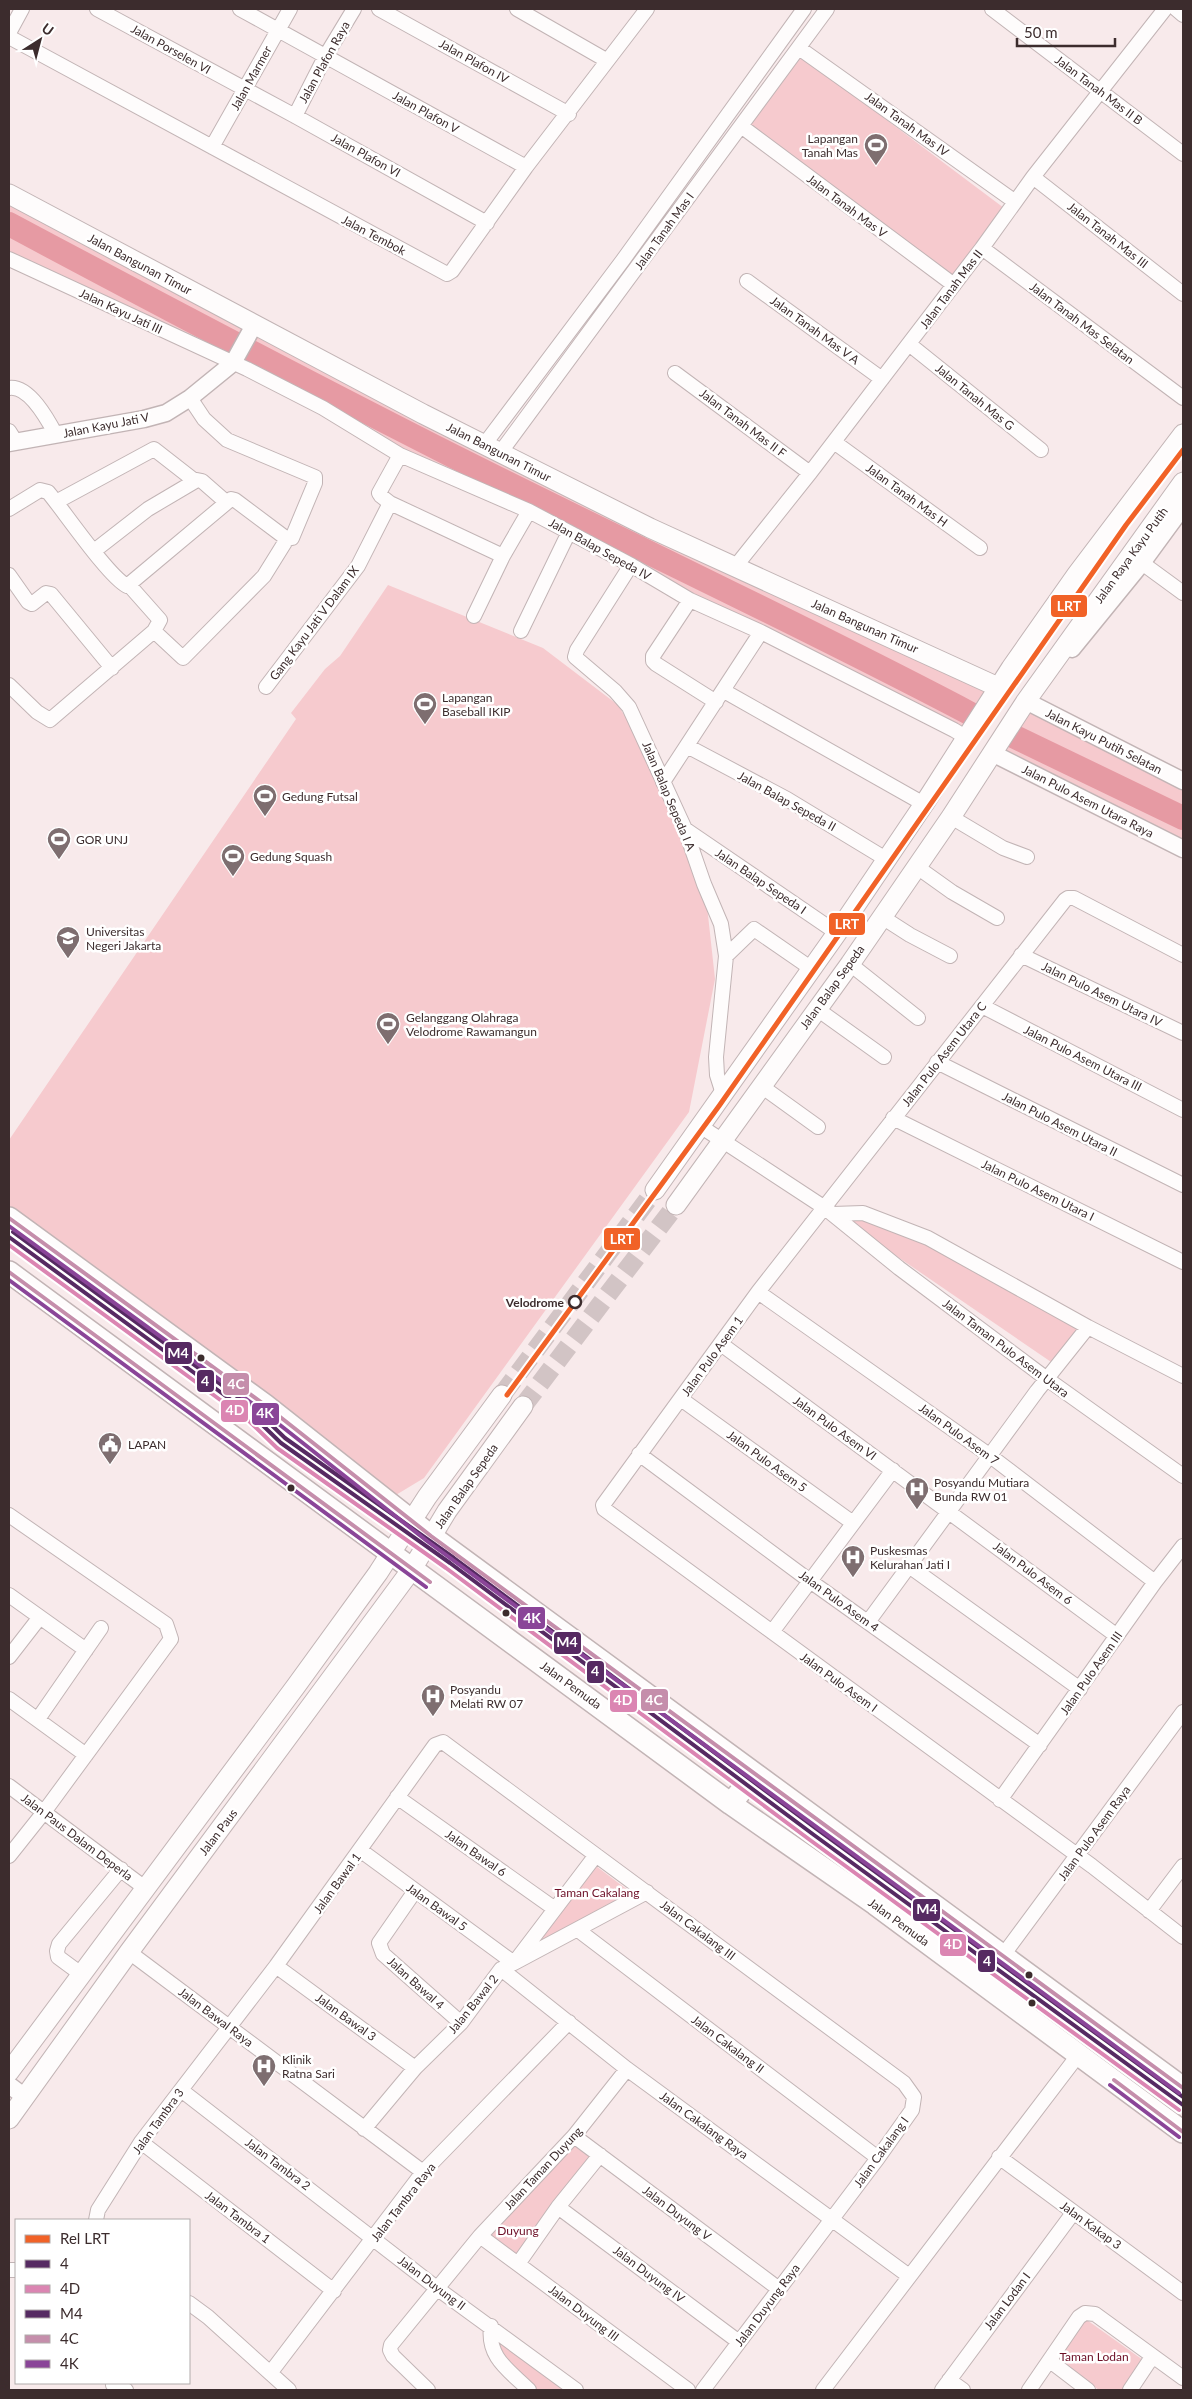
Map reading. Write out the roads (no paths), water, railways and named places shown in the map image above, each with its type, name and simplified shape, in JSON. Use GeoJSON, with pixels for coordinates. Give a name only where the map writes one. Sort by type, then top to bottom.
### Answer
{"type":"FeatureCollection","features":[{"type":"Feature","properties":{"kind":"main road","name":"Jalan Bangunan Timur"},"geometry":{"type":"LineString","coordinates":[[9,194],[252,328],[650,528],[735,567],[996,694]]}},
{"type":"Feature","properties":{"kind":"main road"},"geometry":{"type":"LineString","coordinates":[[655,1190],[837,933],[1077,574],[1183,434]]}},
{"type":"Feature","properties":{"kind":"main road","name":"Jalan Raya Kayu Putih"},"geometry":{"type":"LineString","coordinates":[[996,747],[1022,707],[1183,482]]}},
{"type":"Feature","properties":{"kind":"main road","name":"Jalan Balap Sepeda"},"geometry":{"type":"LineString","coordinates":[[676,1205],[850,964],[952,817],[996,747]]}},
{"type":"Feature","properties":{"kind":"main road"},"geometry":{"type":"LineString","coordinates":[[890,854],[917,867]]}},
{"type":"Feature","properties":{"kind":"main road"},"geometry":{"type":"LineString","coordinates":[[9,1218],[265,1405],[431,1536],[754,1774],[1004,1954],[1183,2088]]}},
{"type":"Feature","properties":{"kind":"main road","name":"Jalan Pemuda"},"geometry":{"type":"LineString","coordinates":[[9,1272],[732,1804],[875,1904],[1183,2132]]}},
{"type":"Feature","properties":{"kind":"main road","name":"Jalan Balap Sepeda"},"geometry":{"type":"LineString","coordinates":[[391,1554],[411,1521],[502,1395]]}},
{"type":"Feature","properties":{"kind":"main road","name":"Jalan Balap Sepeda"},"geometry":{"type":"LineString","coordinates":[[412,1569],[431,1536],[523,1406]]}},
{"type":"Feature","properties":{"kind":"main road","name":"Jalan Paus"},"geometry":{"type":"LineString","coordinates":[[9,2072],[296,1686],[391,1554]]}},
{"type":"Feature","properties":{"kind":"main road","name":"Jalan Paus"},"geometry":{"type":"LineString","coordinates":[[9,2119],[129,1952],[412,1569]]}},
{"type":"Feature","properties":{"kind":"main road"},"geometry":{"type":"LineString","coordinates":[[732,1804],[754,1774]]}},
{"type":"Feature","properties":{"kind":"street"},"geometry":{"type":"LineString","coordinates":[[9,33],[22,9]]}},
{"type":"Feature","properties":{"kind":"street","name":"Jalan Porselen VI"},"geometry":{"type":"LineString","coordinates":[[97,9],[245,89]]}},
{"type":"Feature","properties":{"kind":"street","name":"Jalan Plafon V"},"geometry":{"type":"LineString","coordinates":[[240,9],[526,167]]}},
{"type":"Feature","properties":{"kind":"street","name":"Jalan Marmer"},"geometry":{"type":"LineString","coordinates":[[212,147],[290,9]]}},
{"type":"Feature","properties":{"kind":"street","name":"Jalan Plafon Raya"},"geometry":{"type":"LineString","coordinates":[[295,116],[325,57],[354,9]]}},
{"type":"Feature","properties":{"kind":"street","name":"Jalan Plafon IV"},"geometry":{"type":"LineString","coordinates":[[379,9],[569,114]]}},
{"type":"Feature","properties":{"kind":"street"},"geometry":{"type":"LineString","coordinates":[[517,9],[606,60]]}},
{"type":"Feature","properties":{"kind":"street","name":"Jalan Tembok"},"geometry":{"type":"LineString","coordinates":[[9,37],[447,274],[452,271],[526,167],[569,114],[606,60],[647,9]]}},
{"type":"Feature","properties":{"kind":"street","name":"Jalan Tanah Mas I"},"geometry":{"type":"LineString","coordinates":[[492,449],[623,260],[804,9]]}},
{"type":"Feature","properties":{"kind":"street","name":"Jalan Tanah Mas I"},"geometry":{"type":"LineString","coordinates":[[492,449],[741,126],[828,9]]}},
{"type":"Feature","properties":{"kind":"street","name":"Jalan Tanah Mas II B"},"geometry":{"type":"LineString","coordinates":[[992,9],[1183,154]]}},
{"type":"Feature","properties":{"kind":"street","name":"Jalan Tanah Mas II"},"geometry":{"type":"LineString","coordinates":[[735,567],[834,442],[982,248],[1014,201],[1164,9]]}},
{"type":"Feature","properties":{"kind":"street"},"geometry":{"type":"LineString","coordinates":[[1176,9],[1183,15]]}},
{"type":"Feature","properties":{"kind":"street","name":"Jalan Tanah Mas IV"},"geometry":{"type":"LineString","coordinates":[[799,48],[1014,201]]}},
{"type":"Feature","properties":{"kind":"street","name":"Jalan Plafon VI"},"geometry":{"type":"LineString","coordinates":[[245,89],[487,223]]}},
{"type":"Feature","properties":{"kind":"street","name":"Jalan Tanah Mas V"},"geometry":{"type":"LineString","coordinates":[[741,126],[954,285]]}},
{"type":"Feature","properties":{"kind":"street","name":"Jalan Tanah Mas III"},"geometry":{"type":"LineString","coordinates":[[1033,177],[1183,294]]}},
{"type":"Feature","properties":{"kind":"street","name":"Jalan Tanah Mas Selatan"},"geometry":{"type":"LineString","coordinates":[[982,248],[1183,398]]}},
{"type":"Feature","properties":{"kind":"street","name":"Jalan Kayu Jati III"},"geometry":{"type":"LineString","coordinates":[[9,259],[234,361]]}},
{"type":"Feature","properties":{"kind":"street","name":"Jalan Tanah Mas V A"},"geometry":{"type":"LineString","coordinates":[[747,281],[882,379]]}},
{"type":"Feature","properties":{"kind":"street","name":"Jalan Kayu Jati V"},"geometry":{"type":"LineString","coordinates":[[11,438],[56,435],[144,419],[166,413],[190,398],[234,361],[252,328]]}},
{"type":"Feature","properties":{"kind":"street","name":"Jalan Tanah Mas G"},"geometry":{"type":"LineString","coordinates":[[909,344],[1041,450]]}},
{"type":"Feature","properties":{"kind":"street","name":"Jalan Balap Sepeda IV"},"geometry":{"type":"LineString","coordinates":[[234,361],[323,408],[400,455],[529,511],[631,565],[690,600],[970,732]]}},
{"type":"Feature","properties":{"kind":"street","name":"Jalan Tanah Mas II F"},"geometry":{"type":"LineString","coordinates":[[675,373],[810,473]]}},
{"type":"Feature","properties":{"kind":"street"},"geometry":{"type":"LineString","coordinates":[[9,388],[18,388],[31,399],[43,413],[56,435]]}},
{"type":"Feature","properties":{"kind":"street"},"geometry":{"type":"LineString","coordinates":[[154,631],[183,658],[264,576],[287,539],[294,536],[315,483],[315,477],[227,440],[204,419],[190,398]]}},
{"type":"Feature","properties":{"kind":"street","name":"Jalan Tanah Mas H"},"geometry":{"type":"LineString","coordinates":[[834,442],[980,548]]}},
{"type":"Feature","properties":{"kind":"street"},"geometry":{"type":"LineString","coordinates":[[56,502],[154,449],[195,481]]}},
{"type":"Feature","properties":{"kind":"street"},"geometry":{"type":"LineString","coordinates":[[400,455],[380,489],[381,496],[390,503],[503,556]]}},
{"type":"Feature","properties":{"kind":"street"},"geometry":{"type":"LineString","coordinates":[[94,551],[148,509],[195,481],[202,481],[226,502]]}},
{"type":"Feature","properties":{"kind":"street"},"geometry":{"type":"LineString","coordinates":[[9,509],[44,489],[121,582],[129,585],[160,620],[154,631],[50,720],[36,712],[9,685]]}},
{"type":"Feature","properties":{"kind":"street"},"geometry":{"type":"LineString","coordinates":[[129,585],[226,502],[235,500],[287,539]]}},
{"type":"Feature","properties":{"kind":"street","name":"Gang Kayu Jati V Dalam IX"},"geometry":{"type":"LineString","coordinates":[[266,687],[358,566],[390,503]]}},
{"type":"Feature","properties":{"kind":"street","name":"Jalan Raya Kayu Putih"},"geometry":{"type":"LineString","coordinates":[[1044,677],[1083,637],[1142,563],[1183,507]]}},
{"type":"Feature","properties":{"kind":"street"},"geometry":{"type":"LineString","coordinates":[[474,616],[503,556],[529,511]]}},
{"type":"Feature","properties":{"kind":"street"},"geometry":{"type":"LineString","coordinates":[[521,632],[569,532]]}},
{"type":"Feature","properties":{"kind":"street"},"geometry":{"type":"LineString","coordinates":[[1142,563],[1183,593]]}},
{"type":"Feature","properties":{"kind":"street","name":"Jalan Balap Sepeda I A"},"geometry":{"type":"LineString","coordinates":[[631,565],[576,650],[575,657],[629,707],[643,733],[685,829],[720,924],[726,956],[716,1058],[723,1094]]}},
{"type":"Feature","properties":{"kind":"street"},"geometry":{"type":"LineString","coordinates":[[9,575],[28,602],[32,604],[46,593],[51,594],[112,668]]}},
{"type":"Feature","properties":{"kind":"street"},"geometry":{"type":"LineString","coordinates":[[690,600],[654,656],[653,661],[656,664],[924,804]]}},
{"type":"Feature","properties":{"kind":"street"},"geometry":{"type":"LineString","coordinates":[[663,782],[761,632]]}},
{"type":"Feature","properties":{"kind":"street","name":"Jalan Kayu Putih Selatan"},"geometry":{"type":"LineString","coordinates":[[1022,707],[1183,781]]}},
{"type":"Feature","properties":{"kind":"street","name":"Jalan Balap Sepeda II"},"geometry":{"type":"LineString","coordinates":[[687,746],[890,854]]}},
{"type":"Feature","properties":{"kind":"street","name":"Jalan Pulo Asem Utara Raya"},"geometry":{"type":"LineString","coordinates":[[996,747],[1183,849]]}},
{"type":"Feature","properties":{"kind":"street"},"geometry":{"type":"LineString","coordinates":[[952,817],[1003,848],[1027,858]]}},
{"type":"Feature","properties":{"kind":"street","name":"Jalan Balap Sepeda I"},"geometry":{"type":"LineString","coordinates":[[685,829],[837,933]]}},
{"type":"Feature","properties":{"kind":"street"},"geometry":{"type":"LineString","coordinates":[[917,867],[952,892],[998,918]]}},
{"type":"Feature","properties":{"kind":"street","name":"Jalan Pulo Asem Utara C"},"geometry":{"type":"LineString","coordinates":[[829,1211],[893,1118],[1064,900],[1074,898],[1183,955]]}},
{"type":"Feature","properties":{"kind":"street"},"geometry":{"type":"LineString","coordinates":[[882,917],[910,936],[950,956]]}},
{"type":"Feature","properties":{"kind":"street"},"geometry":{"type":"LineString","coordinates":[[726,956],[754,929],[812,969]]}},
{"type":"Feature","properties":{"kind":"street","name":"Jalan Pulo Asem Utara IV"},"geometry":{"type":"LineString","coordinates":[[1021,955],[1183,1033]]}},
{"type":"Feature","properties":{"kind":"street"},"geometry":{"type":"LineString","coordinates":[[850,964],[918,1018]]}},
{"type":"Feature","properties":{"kind":"street","name":"Jalan Pulo Asem Utara III"},"geometry":{"type":"LineString","coordinates":[[982,1006],[1183,1110]]}},
{"type":"Feature","properties":{"kind":"street"},"geometry":{"type":"LineString","coordinates":[[817,1009],[884,1057]]}},
{"type":"Feature","properties":{"kind":"street","name":"Jalan Pulo Asem Utara II"},"geometry":{"type":"LineString","coordinates":[[937,1062],[1183,1185]]}},
{"type":"Feature","properties":{"kind":"street"},"geometry":{"type":"LineString","coordinates":[[761,1086],[818,1127]]}},
{"type":"Feature","properties":{"kind":"street","name":"Jalan Pulo Asem Utara I"},"geometry":{"type":"LineString","coordinates":[[893,1118],[1183,1262]]}},
{"type":"Feature","properties":{"kind":"street","name":"Jalan Taman Pulo Asem Utara"},"geometry":{"type":"LineString","coordinates":[[700,1126],[721,1142],[829,1211],[898,1268],[1047,1379],[1183,1476]]}},
{"type":"Feature","properties":{"kind":"street"},"geometry":{"type":"LineString","coordinates":[[829,1211],[862,1213],[928,1238],[1088,1327],[1183,1376]]}},
{"type":"Feature","properties":{"kind":"street","name":"Jalan Pulo Asem 1"},"geometry":{"type":"LineString","coordinates":[[603,1506],[758,1292],[829,1211]]}},
{"type":"Feature","properties":{"kind":"street","name":"Jalan Pulo Asem 7"},"geometry":{"type":"LineString","coordinates":[[758,1292],[989,1455],[1154,1582]]}},
{"type":"Feature","properties":{"kind":"street"},"geometry":{"type":"LineString","coordinates":[[868,1622],[989,1455],[1088,1327]]}},
{"type":"Feature","properties":{"kind":"street","name":"Jalan Pulo Asem VI"},"geometry":{"type":"LineString","coordinates":[[721,1344],[949,1511]]}},
{"type":"Feature","properties":{"kind":"street","name":"Jalan Pulo Asem 5"},"geometry":{"type":"LineString","coordinates":[[681,1399],[853,1523]]}},
{"type":"Feature","properties":{"kind":"street","name":"Jalan Pulo Asem 4"},"geometry":{"type":"LineString","coordinates":[[639,1454],[810,1581],[1040,1745]]}},
{"type":"Feature","properties":{"kind":"street"},"geometry":{"type":"LineString","coordinates":[[772,1632],[892,1470]]}},
{"type":"Feature","properties":{"kind":"street","name":"Jalan Pulo Asem I"},"geometry":{"type":"LineString","coordinates":[[603,1506],[604,1509],[1078,1856],[1183,1937]]}},
{"type":"Feature","properties":{"kind":"street","name":"Jalan Pulo Asem 6"},"geometry":{"type":"LineString","coordinates":[[949,1511],[1117,1636]]}},
{"type":"Feature","properties":{"kind":"street"},"geometry":{"type":"LineString","coordinates":[[9,1514],[166,1624],[170,1630],[171,1639],[44,1812],[9,1856]]}},
{"type":"Feature","properties":{"kind":"street","name":"Jalan Pulo Asem III"},"geometry":{"type":"LineString","coordinates":[[1000,1800],[1154,1582],[1183,1546]]}},
{"type":"Feature","properties":{"kind":"street"},"geometry":{"type":"LineString","coordinates":[[909,1566],[1080,1689]]}},
{"type":"Feature","properties":{"kind":"street"},"geometry":{"type":"LineString","coordinates":[[9,1595],[86,1650]]}},
{"type":"Feature","properties":{"kind":"street"},"geometry":{"type":"LineString","coordinates":[[9,1657],[40,1618]]}},
{"type":"Feature","properties":{"kind":"street"},"geometry":{"type":"LineString","coordinates":[[38,1719],[101,1628]]}},
{"type":"Feature","properties":{"kind":"street"},"geometry":{"type":"LineString","coordinates":[[9,1700],[86,1755]]}},
{"type":"Feature","properties":{"kind":"street","name":"Jalan Pulo Asem Raya"},"geometry":{"type":"LineString","coordinates":[[1004,1954],[1183,1712]]}},
{"type":"Feature","properties":{"kind":"street","name":"Jalan Bawal 1"},"geometry":{"type":"LineString","coordinates":[[230,2026],[276,1966],[435,1744],[443,1742]]}},
{"type":"Feature","properties":{"kind":"street","name":"Jalan Cakalang III"},"geometry":{"type":"LineString","coordinates":[[443,1742],[904,2083]]}},
{"type":"Feature","properties":{"kind":"street","name":"Jalan Paus Dalam Deperla"},"geometry":{"type":"LineString","coordinates":[[9,1786],[145,1888]]}},
{"type":"Feature","properties":{"kind":"street","name":"Jalan Bawal 6"},"geometry":{"type":"LineString","coordinates":[[397,1797],[555,1909]]}},
{"type":"Feature","properties":{"kind":"street","name":"Jalan Bawal 5"},"geometry":{"type":"LineString","coordinates":[[360,1850],[416,1891],[508,1966]]}},
{"type":"Feature","properties":{"kind":"street","name":"Jalan Bawal 2"},"geometry":{"type":"LineString","coordinates":[[364,2129],[415,2068],[461,2023],[555,1909],[596,1854]]}},
{"type":"Feature","properties":{"kind":"street"},"geometry":{"type":"LineString","coordinates":[[1149,1911],[1183,1866]]}},
{"type":"Feature","properties":{"kind":"street"},"geometry":{"type":"LineString","coordinates":[[81,1974],[58,1957],[56,1951],[59,1944],[121,1869]]}},
{"type":"Feature","properties":{"kind":"street","name":"Jalan Bawal 4"},"geometry":{"type":"LineString","coordinates":[[416,1891],[379,1943],[379,1948],[383,1954],[461,2023]]}},
{"type":"Feature","properties":{"kind":"street"},"geometry":{"type":"LineString","coordinates":[[508,1966],[647,1892]]}},
{"type":"Feature","properties":{"kind":"street","name":"Jalan Cakalang II"},"geometry":{"type":"LineString","coordinates":[[578,1930],[878,2158]]}},
{"type":"Feature","properties":{"kind":"street","name":"Jalan Bawal Raya"},"geometry":{"type":"LineString","coordinates":[[129,1952],[423,2172]]}},
{"type":"Feature","properties":{"kind":"street","name":"Jalan Bawal 3"},"geometry":{"type":"LineString","coordinates":[[276,1966],[415,2068]]}},
{"type":"Feature","properties":{"kind":"street","name":"Jalan Cakalang Raya"},"geometry":{"type":"LineString","coordinates":[[508,1966],[569,2022],[627,2068],[909,2276]]}},
{"type":"Feature","properties":{"kind":"street","name":"Jalan Tambra Raya"},"geometry":{"type":"LineString","coordinates":[[271,2372],[374,2239],[423,2172],[569,2022]]}},
{"type":"Feature","properties":{"kind":"street","name":"Jalan Tambra 3"},"geometry":{"type":"LineString","coordinates":[[96,2219],[98,2210],[141,2142],[230,2026]]}},
{"type":"Feature","properties":{"kind":"street"},"geometry":{"type":"LineString","coordinates":[[827,2389],[909,2276],[1079,2054]]}},
{"type":"Feature","properties":{"kind":"street","name":"Jalan Taman Duyung"},"geometry":{"type":"LineString","coordinates":[[428,2390],[393,2356],[390,2345],[480,2236],[574,2136],[627,2068]]}},
{"type":"Feature","properties":{"kind":"street","name":"Jalan Cakalang I"},"geometry":{"type":"LineString","coordinates":[[832,2219],[878,2158],[914,2104],[911,2091],[904,2083]]}},
{"type":"Feature","properties":{"kind":"street"},"geometry":{"type":"LineString","coordinates":[[9,2085],[25,2097]]}},
{"type":"Feature","properties":{"kind":"street","name":"Jalan Tambra 2"},"geometry":{"type":"LineString","coordinates":[[181,2090],[374,2239]]}},
{"type":"Feature","properties":{"kind":"street","name":"Jalan Duyung V"},"geometry":{"type":"LineString","coordinates":[[574,2136],[779,2289]]}},
{"type":"Feature","properties":{"kind":"street","name":"Jalan Tambra 1"},"geometry":{"type":"LineString","coordinates":[[141,2142],[334,2291]]}},
{"type":"Feature","properties":{"kind":"street"},"geometry":{"type":"LineString","coordinates":[[518,2264],[558,2207],[600,2155]]}},
{"type":"Feature","properties":{"kind":"street","name":"Jalan Kakap 3"},"geometry":{"type":"LineString","coordinates":[[999,2157],[1183,2293]]}},
{"type":"Feature","properties":{"kind":"street","name":"Jalan Duyung IV"},"geometry":{"type":"LineString","coordinates":[[558,2207],[739,2342]]}},
{"type":"Feature","properties":{"kind":"street","name":"Jalan Lodan I"},"geometry":{"type":"LineString","coordinates":[[945,2385],[1073,2213]]}},
{"type":"Feature","properties":{"kind":"street","name":"Jalan Duyung Raya"},"geometry":{"type":"LineString","coordinates":[[703,2390],[832,2219]]}},
{"type":"Feature","properties":{"kind":"street","name":"Jalan Duyung III"},"geometry":{"type":"LineString","coordinates":[[480,2236],[688,2390]]}},
{"type":"Feature","properties":{"kind":"street","name":"Jalan Duyung II"},"geometry":{"type":"LineString","coordinates":[[374,2239],[576,2390]]}},
{"type":"Feature","properties":{"kind":"street"},"geometry":{"type":"LineString","coordinates":[[190,2304],[208,2317],[289,2390]]}},
{"type":"Feature","properties":{"kind":"street"},"geometry":{"type":"LineString","coordinates":[[1028,2390],[1079,2317],[1086,2313],[1094,2314],[1183,2378]]}},
{"type":"Feature","properties":{"kind":"street"},"geometry":{"type":"LineString","coordinates":[[491,2326],[490,2341],[493,2352],[530,2390]]}},
{"type":"Feature","properties":{"kind":"street"},"geometry":{"type":"LineString","coordinates":[[1130,2390],[1152,2356]]}},
{"type":"Feature","properties":{"kind":"street"},"geometry":{"type":"LineString","coordinates":[[1050,2360],[1088,2390]]}},
{"type":"Feature","properties":{"kind":"street"},"geometry":{"type":"LineString","coordinates":[[945,2385],[963,2390]]}},
{"type":"Feature","properties":{"kind":"waterway"},"geometry":{"type":"LineString","coordinates":[[9,224],[231,342],[399,428],[969,713]]}},
{"type":"Feature","properties":{"kind":"waterway"},"geometry":{"type":"LineString","coordinates":[[1015,737],[1183,818]]}},
{"type":"Feature","properties":{"kind":"tunnel"},"geometry":{"type":"LineString","coordinates":[[502,1395],[655,1190]]}},
{"type":"Feature","properties":{"kind":"tunnel"},"geometry":{"type":"LineString","coordinates":[[523,1406],[676,1205]]}},
{"type":"Feature","properties":{"kind":"rail line","name":"LRT"},"geometry":{"type":"LineString","coordinates":[[507,1395],[719,1106],[1126,525],[1183,450]]}},
{"type":"Feature","properties":{"kind":"place","name":"Lapangan Tanah Mas"},"geometry":{"type":"Point","coordinates":[876,166]}},
{"type":"Feature","properties":{"kind":"place","name":"Lapangan Baseball IKIP"},"geometry":{"type":"Point","coordinates":[425,725]}},
{"type":"Feature","properties":{"kind":"place","name":"Gedung Futsal"},"geometry":{"type":"Point","coordinates":[265,817]}},
{"type":"Feature","properties":{"kind":"place","name":"GOR UNJ"},"geometry":{"type":"Point","coordinates":[59,860]}},
{"type":"Feature","properties":{"kind":"place","name":"Gedung Squash"},"geometry":{"type":"Point","coordinates":[233,877]}},
{"type":"Feature","properties":{"kind":"place","name":"Universitas Negeri Jakarta"},"geometry":{"type":"Point","coordinates":[68,959]}},
{"type":"Feature","properties":{"kind":"place","name":"Gelanggang Olahraga Velodrome Rawamangun"},"geometry":{"type":"Point","coordinates":[388,1045]}},
{"type":"Feature","properties":{"kind":"place","name":"Velodrome"},"geometry":{"type":"Point","coordinates":[575,1302]}},
{"type":"Feature","properties":{"kind":"place","name":"LAPAN"},"geometry":{"type":"Point","coordinates":[110,1465]}},
{"type":"Feature","properties":{"kind":"place","name":"Posyandu Mutiara Bunda RW 01"},"geometry":{"type":"Point","coordinates":[917,1510]}},
{"type":"Feature","properties":{"kind":"place","name":"Puskesmas Kelurahan Jati I"},"geometry":{"type":"Point","coordinates":[853,1578]}},
{"type":"Feature","properties":{"kind":"place","name":"Posyandu Melati RW 07"},"geometry":{"type":"Point","coordinates":[433,1717]}},
{"type":"Feature","properties":{"kind":"place","name":"Klinik Ratna Sari"},"geometry":{"type":"Point","coordinates":[264,2087]}},
{"type":"Feature","properties":{"kind":"park label","name":"Taman Cakalang"},"geometry":{"type":"Point","coordinates":[597,1892]}},
{"type":"Feature","properties":{"kind":"park label","name":"Duyung"},"geometry":{"type":"Point","coordinates":[518,2230]}},
{"type":"Feature","properties":{"kind":"park label","name":"Taman Lodan"},"geometry":{"type":"Point","coordinates":[1094,2356]}}]}
